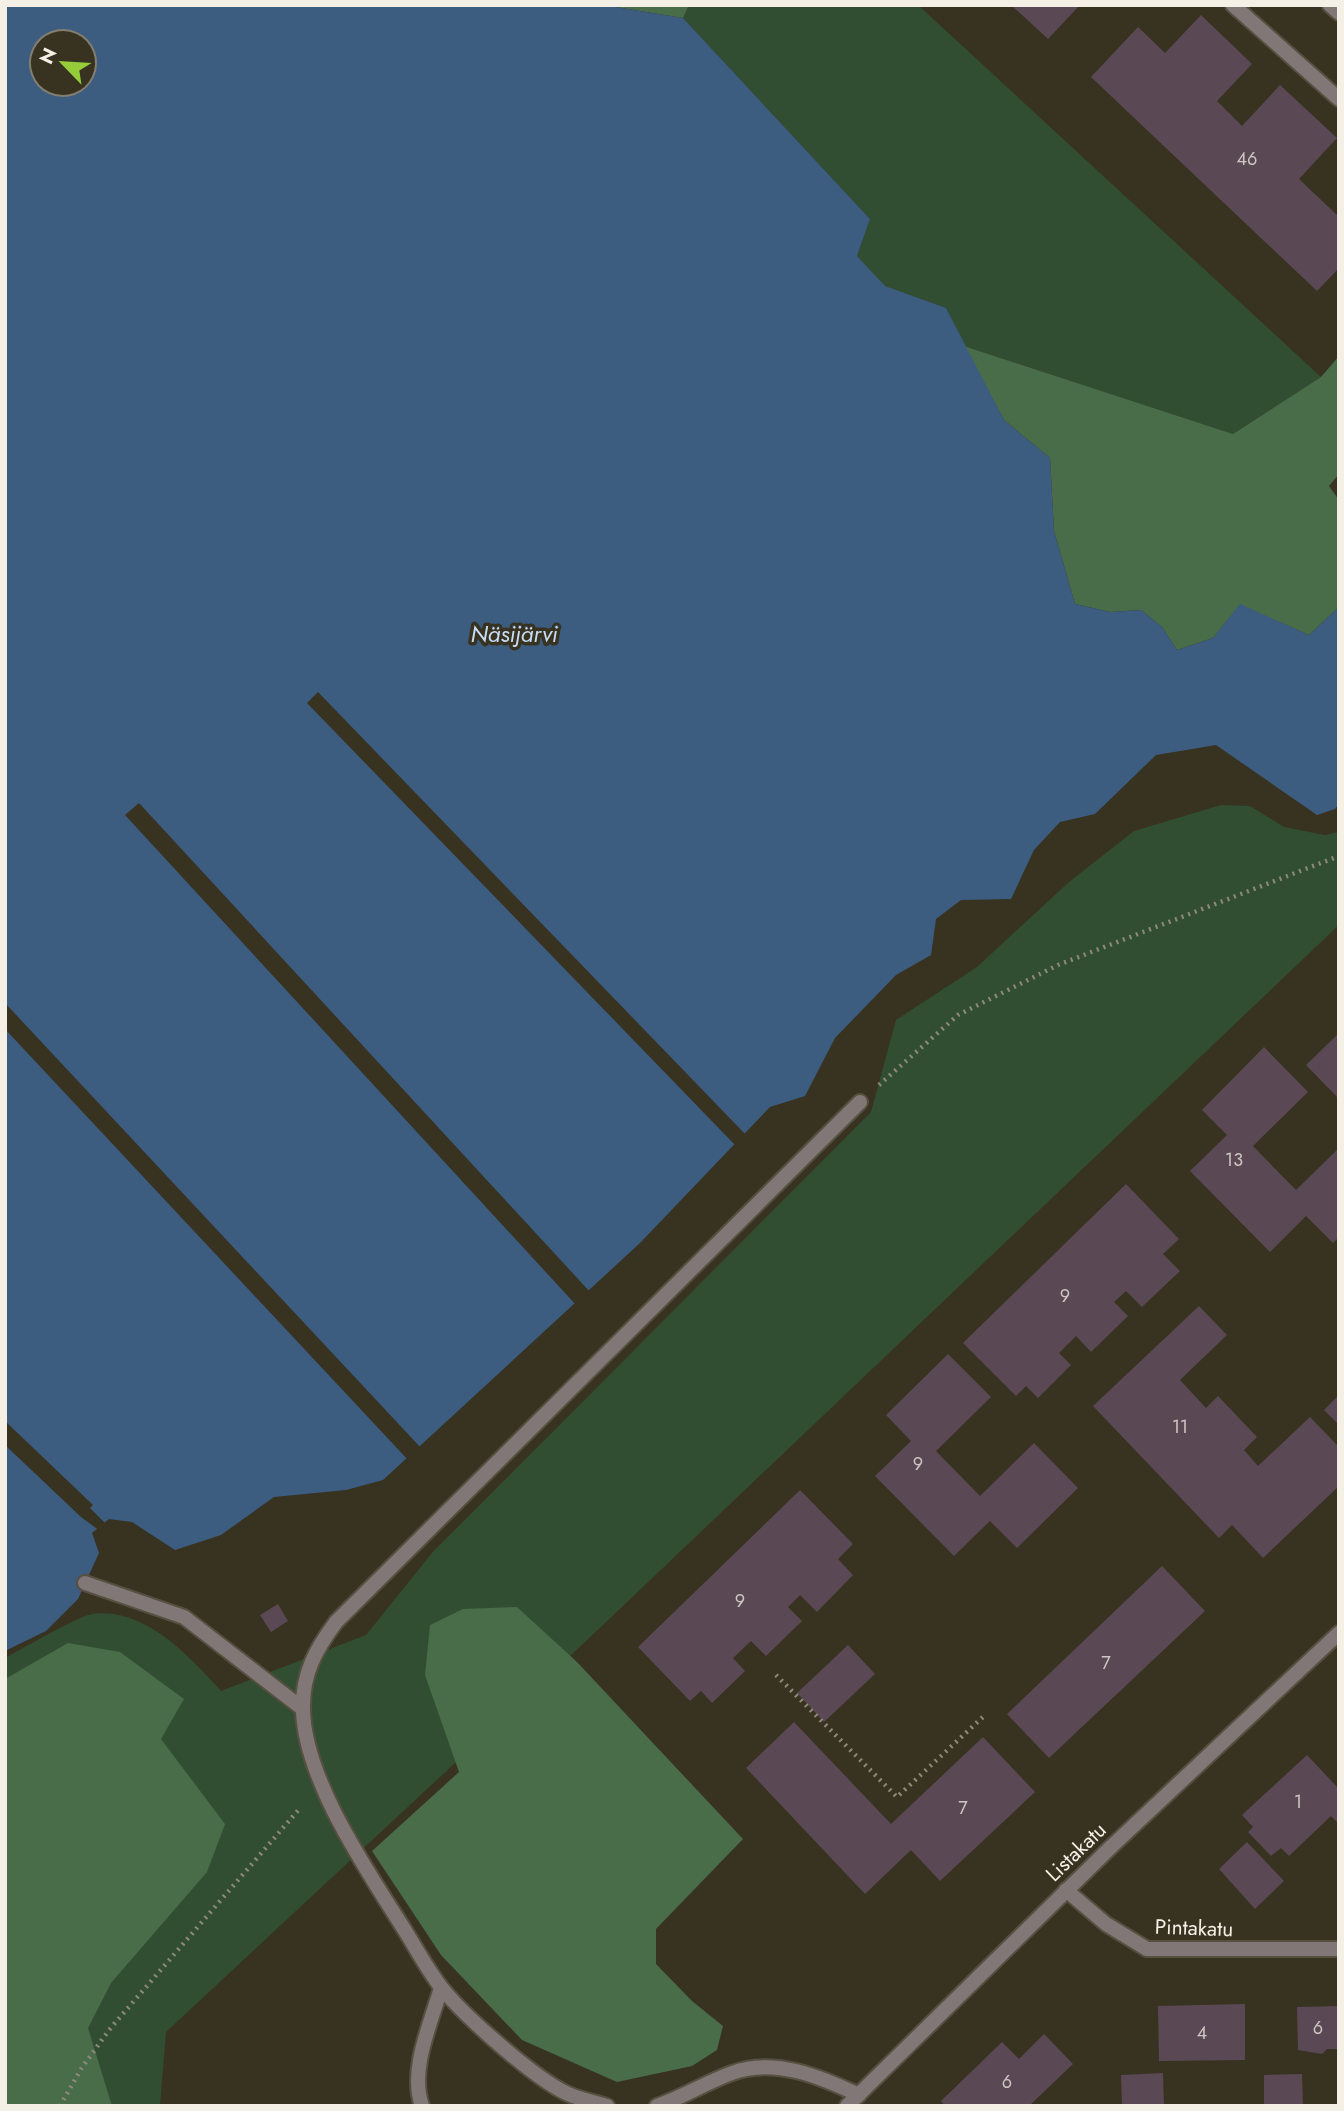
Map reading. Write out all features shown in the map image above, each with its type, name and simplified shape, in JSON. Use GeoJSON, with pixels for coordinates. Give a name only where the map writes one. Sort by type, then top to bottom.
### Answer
{"type":"FeatureCollection","features":[{"type":"Feature","properties":{"kind":"street"},"geometry":{"type":"LineString","coordinates":[[1233,5],[1339,99]]}},
{"type":"Feature","properties":{"kind":"street"},"geometry":{"type":"LineString","coordinates":[[1330,5],[1339,13]]}},
{"type":"Feature","properties":{"kind":"street"},"geometry":{"type":"LineString","coordinates":[[607,2106],[566,2093],[517,2060],[441,1988],[363,1864],[310,1754],[303,1709],[313,1654],[336,1622],[860,1102]]}},
{"type":"Feature","properties":{"kind":"street"},"geometry":{"type":"LineString","coordinates":[[85,1583],[184,1617],[303,1709]]}},
{"type":"Feature","properties":{"kind":"street","name":"Listakatu"},"geometry":{"type":"LineString","coordinates":[[847,2106],[1066,1890],[1339,1633]]}},
{"type":"Feature","properties":{"kind":"street","name":"Pintakatu"},"geometry":{"type":"LineString","coordinates":[[1066,1890],[1106,1924],[1147,1949],[1339,1949]]}},
{"type":"Feature","properties":{"kind":"street"},"geometry":{"type":"LineString","coordinates":[[422,2106],[417,2092],[419,2068],[441,1988]]}},
{"type":"Feature","properties":{"kind":"street"},"geometry":{"type":"LineString","coordinates":[[657,2106],[735,2072],[762,2069],[805,2072],[859,2095]]}},
{"type":"Feature","properties":{"kind":"path"},"geometry":{"type":"LineString","coordinates":[[860,1102],[958,1015],[1058,965],[1339,856]]}},
{"type":"Feature","properties":{"kind":"path"},"geometry":{"type":"LineString","coordinates":[[776,1675],[897,1797],[985,1715]]}},
{"type":"Feature","properties":{"kind":"path"},"geometry":{"type":"LineString","coordinates":[[60,2106],[81,2069],[109,2030],[322,1783]]}},
{"type":"Feature","properties":{"kind":"green space"},"geometry":{"type":"Polygon","coordinates":[[[603,5],[689,5],[683,18],[603,5]]]}},
{"type":"Feature","properties":{"kind":"green space"},"geometry":{"type":"Polygon","coordinates":[[[689,5],[918,5],[1321,377],[1233,434],[964,346],[946,308],[884,286],[857,256],[870,219],[683,18],[689,5]]]}},
{"type":"Feature","properties":{"kind":"green space"},"geometry":{"type":"Polygon","coordinates":[[[964,346],[1233,434],[1321,377],[1339,356],[1339,474],[1329,486],[1339,500],[1339,607],[1309,635],[1240,605],[1213,638],[1177,650],[1162,627],[1141,610],[1110,612],[1075,604],[1054,531],[1050,458],[1004,420],[964,346]]]}},
{"type":"Feature","properties":{"kind":"green space"},"geometry":{"type":"Polygon","coordinates":[[[1221,805],[1250,806],[1284,827],[1325,835],[1339,832],[1339,925],[584,1643],[166,2032],[160,2106],[5,2106],[5,1658],[85,1616],[111,1614],[130,1618],[164,1637],[195,1663],[221,1691],[366,1635],[432,1553],[871,1112],[896,1020],[977,967],[1069,882],[1134,831],[1221,805]]]}},
{"type":"Feature","properties":{"kind":"green space"},"geometry":{"type":"Polygon","coordinates":[[[517,1607],[577,1662],[743,1839],[656,1929],[656,1964],[692,2001],[723,2026],[717,2050],[692,2066],[617,2082],[522,2040],[441,1955],[372,1851],[459,1772],[425,1675],[430,1625],[463,1609],[517,1607]]]}},
{"type":"Feature","properties":{"kind":"green space"},"geometry":{"type":"Polygon","coordinates":[[[68,1643],[120,1652],[184,1699],[161,1739],[225,1824],[207,1872],[111,1983],[88,2028],[112,2106],[5,2106],[5,1679],[68,1643]]]}},
{"type":"Feature","properties":{"kind":"water","name":"Näsijärvi"},"geometry":{"type":"Polygon","coordinates":[[[5,5],[603,5],[683,18],[870,219],[857,256],[885,286],[946,308],[1004,420],[1050,458],[1054,531],[1075,604],[1110,612],[1141,610],[1162,627],[1177,650],[1213,638],[1240,604],[1309,635],[1339,607],[1339,804],[1335,809],[1317,815],[1216,745],[1156,755],[1095,814],[1060,822],[1034,850],[1011,899],[961,900],[936,919],[931,955],[896,975],[835,1038],[805,1096],[770,1107],[640,1243],[383,1480],[346,1490],[274,1497],[221,1535],[175,1550],[132,1522],[109,1519],[92,1533],[99,1553],[78,1599],[46,1631],[5,1651],[5,5]]]}},
{"type":"Feature","properties":{"kind":"pier"},"geometry":{"type":"Polygon","coordinates":[[[318,692],[747,1136],[737,1147],[307,703],[318,692]]]}},
{"type":"Feature","properties":{"kind":"pier"},"geometry":{"type":"Polygon","coordinates":[[[139,803],[591,1293],[577,1306],[125,815],[139,803]]]}},
{"type":"Feature","properties":{"kind":"pier"},"geometry":{"type":"Polygon","coordinates":[[[5,1003],[422,1449],[409,1461],[5,1029],[5,1003]]]}},
{"type":"Feature","properties":{"kind":"pier"},"geometry":{"type":"Polygon","coordinates":[[[5,1421],[93,1505],[90,1508],[107,1525],[100,1531],[81,1517],[5,1445],[5,1421]]]}},
{"type":"Feature","properties":{"kind":"building"},"geometry":{"type":"Polygon","coordinates":[[[1011,5],[1080,5],[1048,39],[1011,5]]]}},
{"type":"Feature","properties":{"kind":"building"},"geometry":{"type":"Polygon","coordinates":[[[1201,15],[1252,64],[1217,101],[1242,126],[1280,85],[1337,138],[1299,179],[1339,217],[1339,268],[1317,291],[1091,77],[1138,27],[1165,53],[1201,15]]]}},
{"type":"Feature","properties":{"kind":"building"},"geometry":{"type":"Polygon","coordinates":[[[1339,1033],[1339,1099],[1306,1065],[1339,1033]]]}},
{"type":"Feature","properties":{"kind":"building"},"geometry":{"type":"Polygon","coordinates":[[[1264,1047],[1308,1092],[1253,1146],[1296,1190],[1339,1148],[1339,1237],[1333,1243],[1306,1216],[1270,1252],[1190,1171],[1227,1135],[1202,1110],[1264,1047]]]}},
{"type":"Feature","properties":{"kind":"building"},"geometry":{"type":"Polygon","coordinates":[[[1126,1184],[1179,1239],[1163,1254],[1180,1271],[1142,1307],[1126,1291],[1114,1302],[1128,1316],[1091,1352],[1076,1336],[1059,1353],[1071,1365],[1038,1398],[1026,1386],[1016,1396],[963,1343],[1126,1184]]]}},
{"type":"Feature","properties":{"kind":"building"},"geometry":{"type":"Polygon","coordinates":[[[1199,1306],[1227,1335],[1180,1380],[1206,1408],[1218,1396],[1257,1437],[1244,1450],[1258,1466],[1310,1417],[1339,1447],[1339,1486],[1263,1558],[1232,1525],[1219,1538],[1093,1406],[1199,1306]]]}},
{"type":"Feature","properties":{"kind":"building"},"geometry":{"type":"Polygon","coordinates":[[[948,1354],[991,1397],[936,1451],[980,1496],[1034,1443],[1078,1488],[1017,1548],[990,1521],[954,1556],[875,1476],[911,1441],[886,1415],[948,1354]]]}},
{"type":"Feature","properties":{"kind":"building"},"geometry":{"type":"Polygon","coordinates":[[[1339,1395],[1339,1425],[1324,1410],[1339,1395]]]}},
{"type":"Feature","properties":{"kind":"building"},"geometry":{"type":"Polygon","coordinates":[[[800,1490],[853,1544],[838,1559],[853,1575],[817,1612],[800,1595],[788,1607],[802,1621],[766,1656],[751,1641],[733,1658],[745,1671],[712,1703],[701,1691],[690,1701],[638,1647],[800,1490]]]}},
{"type":"Feature","properties":{"kind":"building"},"geometry":{"type":"Polygon","coordinates":[[[1162,1566],[1205,1611],[1049,1758],[1007,1714],[1162,1566]]]}},
{"type":"Feature","properties":{"kind":"building"},"geometry":{"type":"Polygon","coordinates":[[[278,1604],[288,1621],[271,1632],[260,1615],[278,1604]]]}},
{"type":"Feature","properties":{"kind":"building"},"geometry":{"type":"Polygon","coordinates":[[[848,1645],[875,1674],[824,1722],[797,1693],[848,1645]]]}},
{"type":"Feature","properties":{"kind":"building"},"geometry":{"type":"Polygon","coordinates":[[[794,1722],[891,1824],[983,1737],[1035,1792],[940,1881],[911,1850],[865,1894],[746,1768],[794,1722]]]}},
{"type":"Feature","properties":{"kind":"building"},"geometry":{"type":"Polygon","coordinates":[[[1307,1755],[1339,1789],[1339,1824],[1331,1816],[1289,1856],[1281,1848],[1271,1856],[1248,1832],[1253,1827],[1242,1815],[1307,1755]]]}},
{"type":"Feature","properties":{"kind":"building"},"geometry":{"type":"Polygon","coordinates":[[[1247,1842],[1284,1881],[1255,1909],[1219,1869],[1247,1842]]]}},
{"type":"Feature","properties":{"kind":"building"},"geometry":{"type":"Polygon","coordinates":[[[1245,2004],[1245,2060],[1159,2061],[1158,2006],[1245,2004]]]}},
{"type":"Feature","properties":{"kind":"building"},"geometry":{"type":"Polygon","coordinates":[[[1339,2006],[1339,2049],[1327,2049],[1322,2054],[1298,2050],[1297,2007],[1339,2006]]]}},
{"type":"Feature","properties":{"kind":"building"},"geometry":{"type":"Polygon","coordinates":[[[1044,2034],[1073,2064],[1029,2106],[945,2106],[941,2101],[1002,2042],[1019,2059],[1044,2034]]]}},
{"type":"Feature","properties":{"kind":"building"},"geometry":{"type":"Polygon","coordinates":[[[1163,2073],[1164,2106],[1122,2106],[1121,2075],[1163,2073]]]}},
{"type":"Feature","properties":{"kind":"building"},"geometry":{"type":"Polygon","coordinates":[[[1302,2074],[1303,2106],[1264,2106],[1264,2075],[1302,2074]]]}}]}
